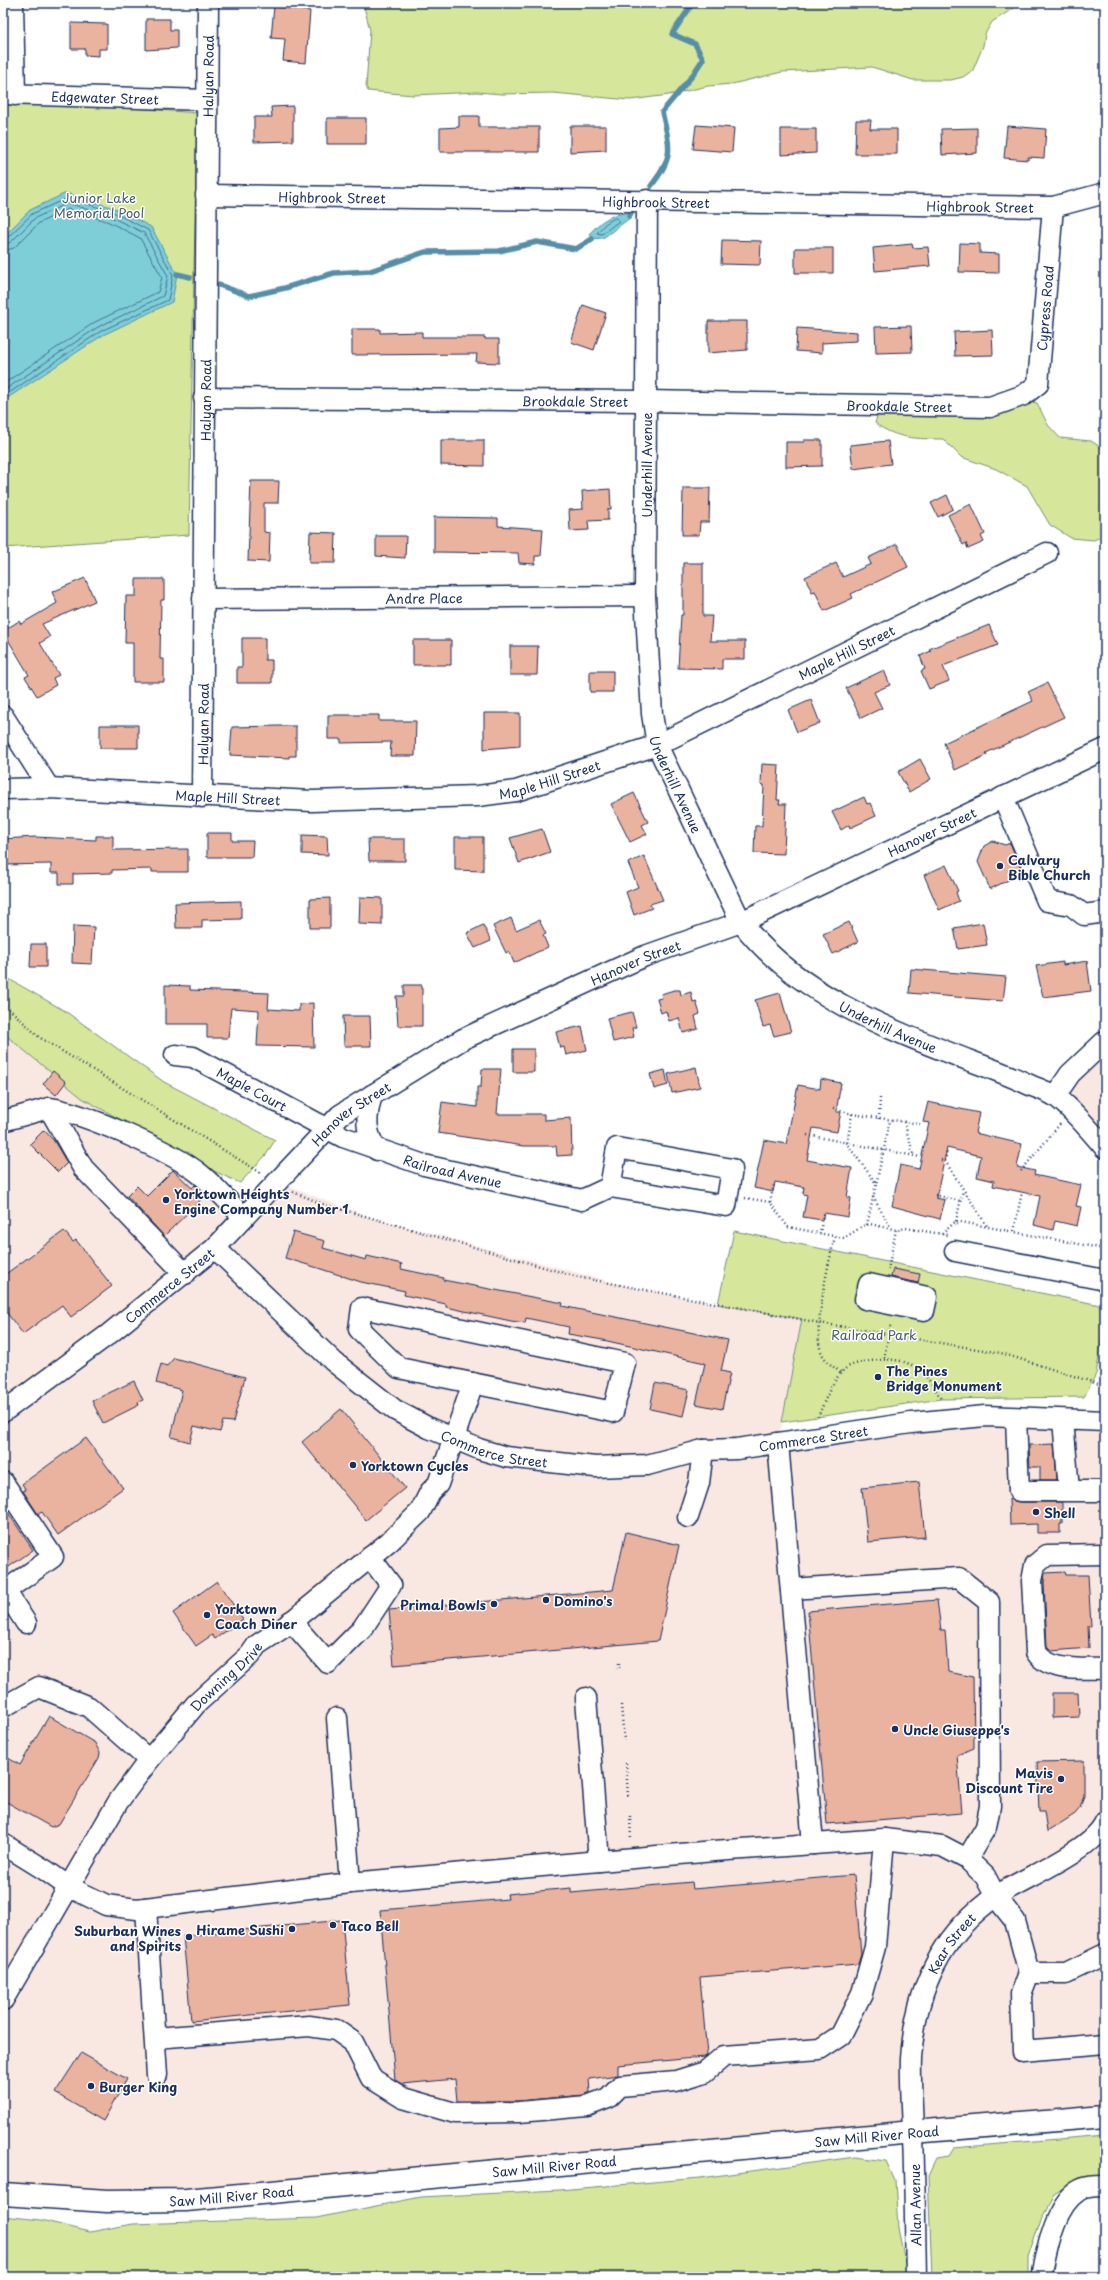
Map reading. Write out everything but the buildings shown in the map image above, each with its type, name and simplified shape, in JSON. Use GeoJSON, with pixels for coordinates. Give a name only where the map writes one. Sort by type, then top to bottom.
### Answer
{"type":"FeatureCollection","features":[{"type":"Feature","properties":{"kind":"main road","name":"Saw Mill River Road"},"geometry":{"type":"LineString","coordinates":[[3,2194],[107,2201],[186,2200],[913,2132],[1105,2116]]}},
{"type":"Feature","properties":{"kind":"street"},"geometry":{"type":"LineString","coordinates":[[9,95],[13,3]]}},
{"type":"Feature","properties":{"kind":"street","name":"Halyan Road"},"geometry":{"type":"LineString","coordinates":[[202,797],[208,3]]}},
{"type":"Feature","properties":{"kind":"street","name":"Edgewater Street"},"geometry":{"type":"LineString","coordinates":[[9,95],[207,100]]}},
{"type":"Feature","properties":{"kind":"street","name":"Highbrook Street"},"geometry":{"type":"LineString","coordinates":[[206,195],[647,200],[1054,207],[1105,193]]}},
{"type":"Feature","properties":{"kind":"street","name":"Underhill Avenue"},"geometry":{"type":"LineString","coordinates":[[647,200],[645,596],[652,714],[657,745],[741,922],[758,944],[776,961],[798,978],[867,1019],[1004,1073],[1055,1096],[1088,1128],[1105,1148]]}},
{"type":"Feature","properties":{"kind":"street","name":"Cypress Road"},"geometry":{"type":"LineString","coordinates":[[1016,398],[1024,395],[1038,384],[1054,207]]}},
{"type":"Feature","properties":{"kind":"street","name":"Brookdale Street"},"geometry":{"type":"LineString","coordinates":[[204,398],[646,401],[990,407],[1016,398]]}},
{"type":"Feature","properties":{"kind":"street","name":"Maple Hill Street"},"geometry":{"type":"LineString","coordinates":[[3,789],[48,788],[202,797],[312,801],[478,796],[516,790],[657,745],[1047,553]]}},
{"type":"Feature","properties":{"kind":"street","name":"Andre Place"},"geometry":{"type":"LineString","coordinates":[[204,599],[645,596]]}},
{"type":"Feature","properties":{"kind":"street"},"geometry":{"type":"LineString","coordinates":[[3,716],[48,788]]}},
{"type":"Feature","properties":{"kind":"street","name":"Hanover Street"},"geometry":{"type":"LineString","coordinates":[[215,1248],[340,1115],[463,1039],[645,956],[741,922],[1105,749]]}},
{"type":"Feature","properties":{"kind":"street"},"geometry":{"type":"LineString","coordinates":[[1003,797],[1047,901],[1071,905],[1084,915],[1105,912]]}},
{"type":"Feature","properties":{"kind":"street"},"geometry":{"type":"LineString","coordinates":[[1055,1096],[1070,1074],[1105,1041]]}},
{"type":"Feature","properties":{"kind":"street","name":"Maple Court"},"geometry":{"type":"LineString","coordinates":[[175,1055],[193,1057],[327,1129]]}},
{"type":"Feature","properties":{"kind":"street"},"geometry":{"type":"LineString","coordinates":[[372,1096],[366,1117],[367,1132],[377,1150]]}},
{"type":"Feature","properties":{"kind":"street"},"geometry":{"type":"LineString","coordinates":[[48,1108],[83,1168],[184,1274]]}},
{"type":"Feature","properties":{"kind":"street"},"geometry":{"type":"LineString","coordinates":[[3,1121],[48,1108],[62,1109],[114,1129],[162,1151],[200,1173],[244,1217]]}},
{"type":"Feature","properties":{"kind":"street","name":"Railroad Avenue"},"geometry":{"type":"LineString","coordinates":[[327,1129],[377,1150],[424,1165],[582,1200],[610,1187]]}},
{"type":"Feature","properties":{"kind":"street"},"geometry":{"type":"LineString","coordinates":[[617,1148],[732,1169],[726,1206],[610,1187],[617,1148]]}},
{"type":"Feature","properties":{"kind":"street"},"geometry":{"type":"LineString","coordinates":[[954,1244],[1105,1280]]}},
{"type":"Feature","properties":{"kind":"street","name":"Commerce Street"},"geometry":{"type":"LineString","coordinates":[[3,1412],[109,1334],[215,1248],[334,1362],[395,1410],[454,1439],[479,1449],[506,1457],[595,1467],[647,1465],[703,1450],[737,1449],[912,1423],[984,1416],[1105,1421]]}},
{"type":"Feature","properties":{"kind":"street"},"geometry":{"type":"LineString","coordinates":[[362,1308],[625,1363],[613,1412],[473,1383],[399,1368],[359,1329],[362,1308]]}},
{"type":"Feature","properties":{"kind":"street","name":"Downing Drive"},"geometry":{"type":"LineString","coordinates":[[3,2000],[118,1802],[148,1760],[196,1704],[250,1655],[257,1645],[291,1621],[370,1557],[420,1512],[430,1492],[438,1484],[473,1383]]}},
{"type":"Feature","properties":{"kind":"street"},"geometry":{"type":"LineString","coordinates":[[1016,1418],[1019,1491],[1105,1491]]}},
{"type":"Feature","properties":{"kind":"street"},"geometry":{"type":"LineString","coordinates":[[1062,1420],[1069,1490]]}},
{"type":"Feature","properties":{"kind":"street"},"geometry":{"type":"LineString","coordinates":[[778,1443],[813,1844]]}},
{"type":"Feature","properties":{"kind":"street"},"geometry":{"type":"LineString","coordinates":[[688,1517],[699,1483],[703,1450]]}},
{"type":"Feature","properties":{"kind":"street"},"geometry":{"type":"LineString","coordinates":[[3,1482],[53,1557],[4,1589],[26,1623]]}},
{"type":"Feature","properties":{"kind":"street"},"geometry":{"type":"LineString","coordinates":[[1105,1554],[1047,1556],[1034,1565],[1032,1581],[1036,1652],[1041,1660],[1056,1666],[1105,1669]]}},
{"type":"Feature","properties":{"kind":"street"},"geometry":{"type":"LineString","coordinates":[[291,1621],[328,1663],[362,1629],[391,1585],[370,1557]]}},
{"type":"Feature","properties":{"kind":"street"},"geometry":{"type":"LineString","coordinates":[[791,1589],[959,1578],[989,1602],[990,1806],[986,1828],[967,1859]]}},
{"type":"Feature","properties":{"kind":"street"},"geometry":{"type":"LineString","coordinates":[[3,1707],[38,1687],[89,1707],[148,1760]]}},
{"type":"Feature","properties":{"kind":"street"},"geometry":{"type":"LineString","coordinates":[[586,1698],[599,1861]]}},
{"type":"Feature","properties":{"kind":"street"},"geometry":{"type":"LineString","coordinates":[[337,1718],[350,1883]]}},
{"type":"Feature","properties":{"kind":"street","name":"Kear Street"},"geometry":{"type":"LineString","coordinates":[[913,2132],[911,2059],[916,2015],[926,1980],[941,1951],[965,1923],[996,1896],[1088,1843],[1102,1828],[1105,1822]]}},
{"type":"Feature","properties":{"kind":"street"},"geometry":{"type":"LineString","coordinates":[[155,2038],[309,2026],[336,2030],[353,2042],[371,2078],[403,2098],[456,2113],[519,2112],[586,2106],[608,2098],[620,2086],[676,2081],[705,2072],[724,2056],[820,2048],[841,2035],[862,1993],[875,1947],[884,1839]]}},
{"type":"Feature","properties":{"kind":"street"},"geometry":{"type":"LineString","coordinates":[[3,1844],[69,1887],[106,1905],[138,1909],[350,1883],[813,1844],[884,1839],[942,1846],[967,1859],[985,1876],[996,1896],[1015,1921],[1029,1973],[1021,1994],[1023,2051],[1105,2044]]}},
{"type":"Feature","properties":{"kind":"street"},"geometry":{"type":"LineString","coordinates":[[146,1908],[157,2074]]}},
{"type":"Feature","properties":{"kind":"street"},"geometry":{"type":"LineString","coordinates":[[1029,1973],[1066,1973],[1105,1954]]}},
{"type":"Feature","properties":{"kind":"street","name":"Allan Avenue"},"geometry":{"type":"LineString","coordinates":[[913,2132],[916,2277]]}},
{"type":"Feature","properties":{"kind":"street"},"geometry":{"type":"LineString","coordinates":[[1041,2277],[1054,2222],[1066,2204],[1078,2191],[1091,2186],[1105,2186]]}},
{"type":"Feature","properties":{"kind":"path"},"geometry":{"type":"LineString","coordinates":[[3,1003],[39,1037],[276,1182],[310,1200],[578,1277],[820,1323],[1001,1353],[1105,1386]]}},
{"type":"Feature","properties":{"kind":"path"},"geometry":{"type":"LineString","coordinates":[[879,1119],[880,1098]]}},
{"type":"Feature","properties":{"kind":"path"},"geometry":{"type":"LineString","coordinates":[[833,1108],[852,1114],[879,1119],[920,1124]]}},
{"type":"Feature","properties":{"kind":"path"},"geometry":{"type":"LineString","coordinates":[[852,1114],[847,1144],[876,1183]]}},
{"type":"Feature","properties":{"kind":"path"},"geometry":{"type":"LineString","coordinates":[[867,1225],[890,1121]]}},
{"type":"Feature","properties":{"kind":"path"},"geometry":{"type":"LineString","coordinates":[[904,1122],[914,1156]]}},
{"type":"Feature","properties":{"kind":"path"},"geometry":{"type":"LineString","coordinates":[[1021,1171],[1060,1124]]}},
{"type":"Feature","properties":{"kind":"path"},"geometry":{"type":"LineString","coordinates":[[807,1135],[920,1157]]}},
{"type":"Feature","properties":{"kind":"path"},"geometry":{"type":"LineString","coordinates":[[947,1150],[945,1161],[987,1226]]}},
{"type":"Feature","properties":{"kind":"path"},"geometry":{"type":"LineString","coordinates":[[941,1160],[945,1161]]}},
{"type":"Feature","properties":{"kind":"path"},"geometry":{"type":"LineString","coordinates":[[770,1202],[774,1184]]}},
{"type":"Feature","properties":{"kind":"path"},"geometry":{"type":"LineString","coordinates":[[957,1225],[956,1221],[963,1190]]}},
{"type":"Feature","properties":{"kind":"path"},"geometry":{"type":"LineString","coordinates":[[1014,1231],[1022,1192]]}},
{"type":"Feature","properties":{"kind":"path"},"geometry":{"type":"LineString","coordinates":[[935,1195],[960,1201]]}},
{"type":"Feature","properties":{"kind":"path"},"geometry":{"type":"LineString","coordinates":[[873,1197],[891,1229]]}},
{"type":"Feature","properties":{"kind":"path"},"geometry":{"type":"LineString","coordinates":[[743,1198],[770,1202],[788,1227],[820,1234],[844,1238],[867,1225],[896,1230],[906,1228],[942,1234],[954,1244]]}},
{"type":"Feature","properties":{"kind":"path"},"geometry":{"type":"LineString","coordinates":[[820,1234],[823,1214]]}},
{"type":"Feature","properties":{"kind":"path"},"geometry":{"type":"LineString","coordinates":[[956,1221],[1105,1248]]}},
{"type":"Feature","properties":{"kind":"path"},"geometry":{"type":"LineString","coordinates":[[942,1234],[956,1221]]}},
{"type":"Feature","properties":{"kind":"path"},"geometry":{"type":"LineString","coordinates":[[891,1257],[896,1230]]}},
{"type":"Feature","properties":{"kind":"path"},"geometry":{"type":"LineString","coordinates":[[835,1237],[820,1323],[820,1348],[826,1361],[842,1373]]}},
{"type":"Feature","properties":{"kind":"path"},"geometry":{"type":"LineString","coordinates":[[818,1417],[832,1385],[845,1369],[864,1362],[884,1358],[914,1365],[930,1379],[941,1399]]}},
{"type":"Feature","properties":{"kind":"path"},"geometry":{"type":"LineString","coordinates":[[618,1663],[619,1669]]}},
{"type":"Feature","properties":{"kind":"path"},"geometry":{"type":"LineString","coordinates":[[621,1705],[624,1741]]}},
{"type":"Feature","properties":{"kind":"path"},"geometry":{"type":"LineString","coordinates":[[626,1763],[628,1797]]}},
{"type":"Feature","properties":{"kind":"path"},"geometry":{"type":"LineString","coordinates":[[630,1816],[632,1847]]}},
{"type":"Feature","properties":{"kind":"shaded area"},"geometry":{"type":"Polygon","coordinates":[[[3,1005],[251,1209],[276,1182],[373,1218],[634,1288],[802,1319],[778,1443],[954,1419],[1105,1421],[1105,2116],[96,2201],[3,2188],[3,1005]]]}},
{"type":"Feature","properties":{"kind":"shaded area"},"geometry":{"type":"Polygon","coordinates":[[[1105,1041],[1105,1149],[1055,1096],[1105,1041]]]}},
{"type":"Feature","properties":{"kind":"green space"},"geometry":{"type":"Polygon","coordinates":[[[363,3],[1022,3],[992,22],[985,34],[983,46],[973,70],[963,77],[951,80],[913,80],[872,67],[782,72],[732,84],[708,86],[669,95],[630,100],[553,93],[502,94],[477,92],[413,95],[368,91],[366,86],[370,30],[363,3]]]}},
{"type":"Feature","properties":{"kind":"green space","name":"Junior Lake Memorial Pool"},"geometry":{"type":"Polygon","coordinates":[[[3,98],[197,113],[189,535],[3,548],[3,98]]]}},
{"type":"Feature","properties":{"kind":"green space"},"geometry":{"type":"Polygon","coordinates":[[[1024,400],[1037,403],[1048,425],[1060,438],[1091,441],[1105,450],[1105,535],[1094,540],[1071,538],[1050,525],[1027,486],[996,469],[961,457],[943,439],[925,439],[899,435],[875,423],[879,411],[1024,400]]]}},
{"type":"Feature","properties":{"kind":"green space"},"geometry":{"type":"Polygon","coordinates":[[[3,971],[9,979],[65,1011],[164,1082],[275,1140],[266,1155],[240,1183],[205,1167],[82,1098],[3,1033],[3,971]]]}},
{"type":"Feature","properties":{"kind":"green space","name":"Railroad Park"},"geometry":{"type":"Polygon","coordinates":[[[734,1231],[1105,1306],[1105,1321],[1096,1374],[1084,1397],[941,1399],[782,1422],[802,1319],[718,1304],[734,1231]]]}},
{"type":"Feature","properties":{"kind":"green space"},"geometry":{"type":"Polygon","coordinates":[[[1105,2135],[1105,2179],[1069,2186],[1053,2195],[1042,2215],[1028,2257],[1028,2277],[932,2277],[928,2175],[936,2158],[948,2156],[953,2148],[1105,2135]]]}},
{"type":"Feature","properties":{"kind":"green space"},"geometry":{"type":"Polygon","coordinates":[[[855,2157],[886,2161],[895,2181],[898,2228],[908,2277],[3,2277],[3,2216],[41,2220],[90,2232],[133,2224],[316,2218],[421,2197],[559,2190],[700,2178],[855,2157]]]}},
{"type":"Feature","properties":{"kind":"water"},"geometry":{"type":"Polygon","coordinates":[[[66,193],[114,208],[151,227],[177,274],[172,302],[103,335],[3,401],[3,237],[30,210],[66,193]]]}},
{"type":"Feature","properties":{"kind":"water"},"geometry":{"type":"Polygon","coordinates":[[[627,213],[630,218],[603,238],[592,239],[590,233],[602,222],[616,215],[627,213]]]}},
{"type":"Feature","properties":{"kind":"waterway"},"geometry":{"type":"LineString","coordinates":[[651,186],[659,176],[667,159],[668,143],[662,112],[692,76],[703,59],[695,44],[672,34],[693,3]]}},
{"type":"Feature","properties":{"kind":"waterway"},"geometry":{"type":"LineString","coordinates":[[219,285],[249,296],[285,288],[334,273],[370,271],[425,252],[499,251],[537,242],[576,249],[592,239]]}},
{"type":"Feature","properties":{"kind":"waterway"},"geometry":{"type":"LineString","coordinates":[[177,274],[190,277]]}},
{"type":"Feature","properties":{"kind":"place","name":"Calvary Bible Church"},"geometry":{"type":"Point","coordinates":[1000,866]}},
{"type":"Feature","properties":{"kind":"place","name":"Yorktown Heights Engine Company Number 1"},"geometry":{"type":"Point","coordinates":[166,1200]}},
{"type":"Feature","properties":{"kind":"place","name":"The Pines Bridge Monument"},"geometry":{"type":"Point","coordinates":[878,1377]}},
{"type":"Feature","properties":{"kind":"place","name":"Yorktown Cycles"},"geometry":{"type":"Point","coordinates":[353,1465]}},
{"type":"Feature","properties":{"kind":"place","name":"Shell"},"geometry":{"type":"Point","coordinates":[1036,1512]}},
{"type":"Feature","properties":{"kind":"place","name":"Domino's"},"geometry":{"type":"Point","coordinates":[546,1600]}},
{"type":"Feature","properties":{"kind":"place","name":"Primal Bowls"},"geometry":{"type":"Point","coordinates":[494,1604]}},
{"type":"Feature","properties":{"kind":"place","name":"Yorktown Coach Diner"},"geometry":{"type":"Point","coordinates":[207,1615]}},
{"type":"Feature","properties":{"kind":"place","name":"Uncle Giuseppe's"},"geometry":{"type":"Point","coordinates":[895,1729]}},
{"type":"Feature","properties":{"kind":"place","name":"Mavis Discount Tire"},"geometry":{"type":"Point","coordinates":[1061,1779]}},
{"type":"Feature","properties":{"kind":"place","name":"Taco Bell"},"geometry":{"type":"Point","coordinates":[333,1925]}},
{"type":"Feature","properties":{"kind":"place","name":"Hirame Sushi"},"geometry":{"type":"Point","coordinates":[292,1929]}},
{"type":"Feature","properties":{"kind":"place","name":"Suburban Wines and Spirits"},"geometry":{"type":"Point","coordinates":[189,1937]}},
{"type":"Feature","properties":{"kind":"place","name":"Burger King"},"geometry":{"type":"Point","coordinates":[91,2086]}}]}
